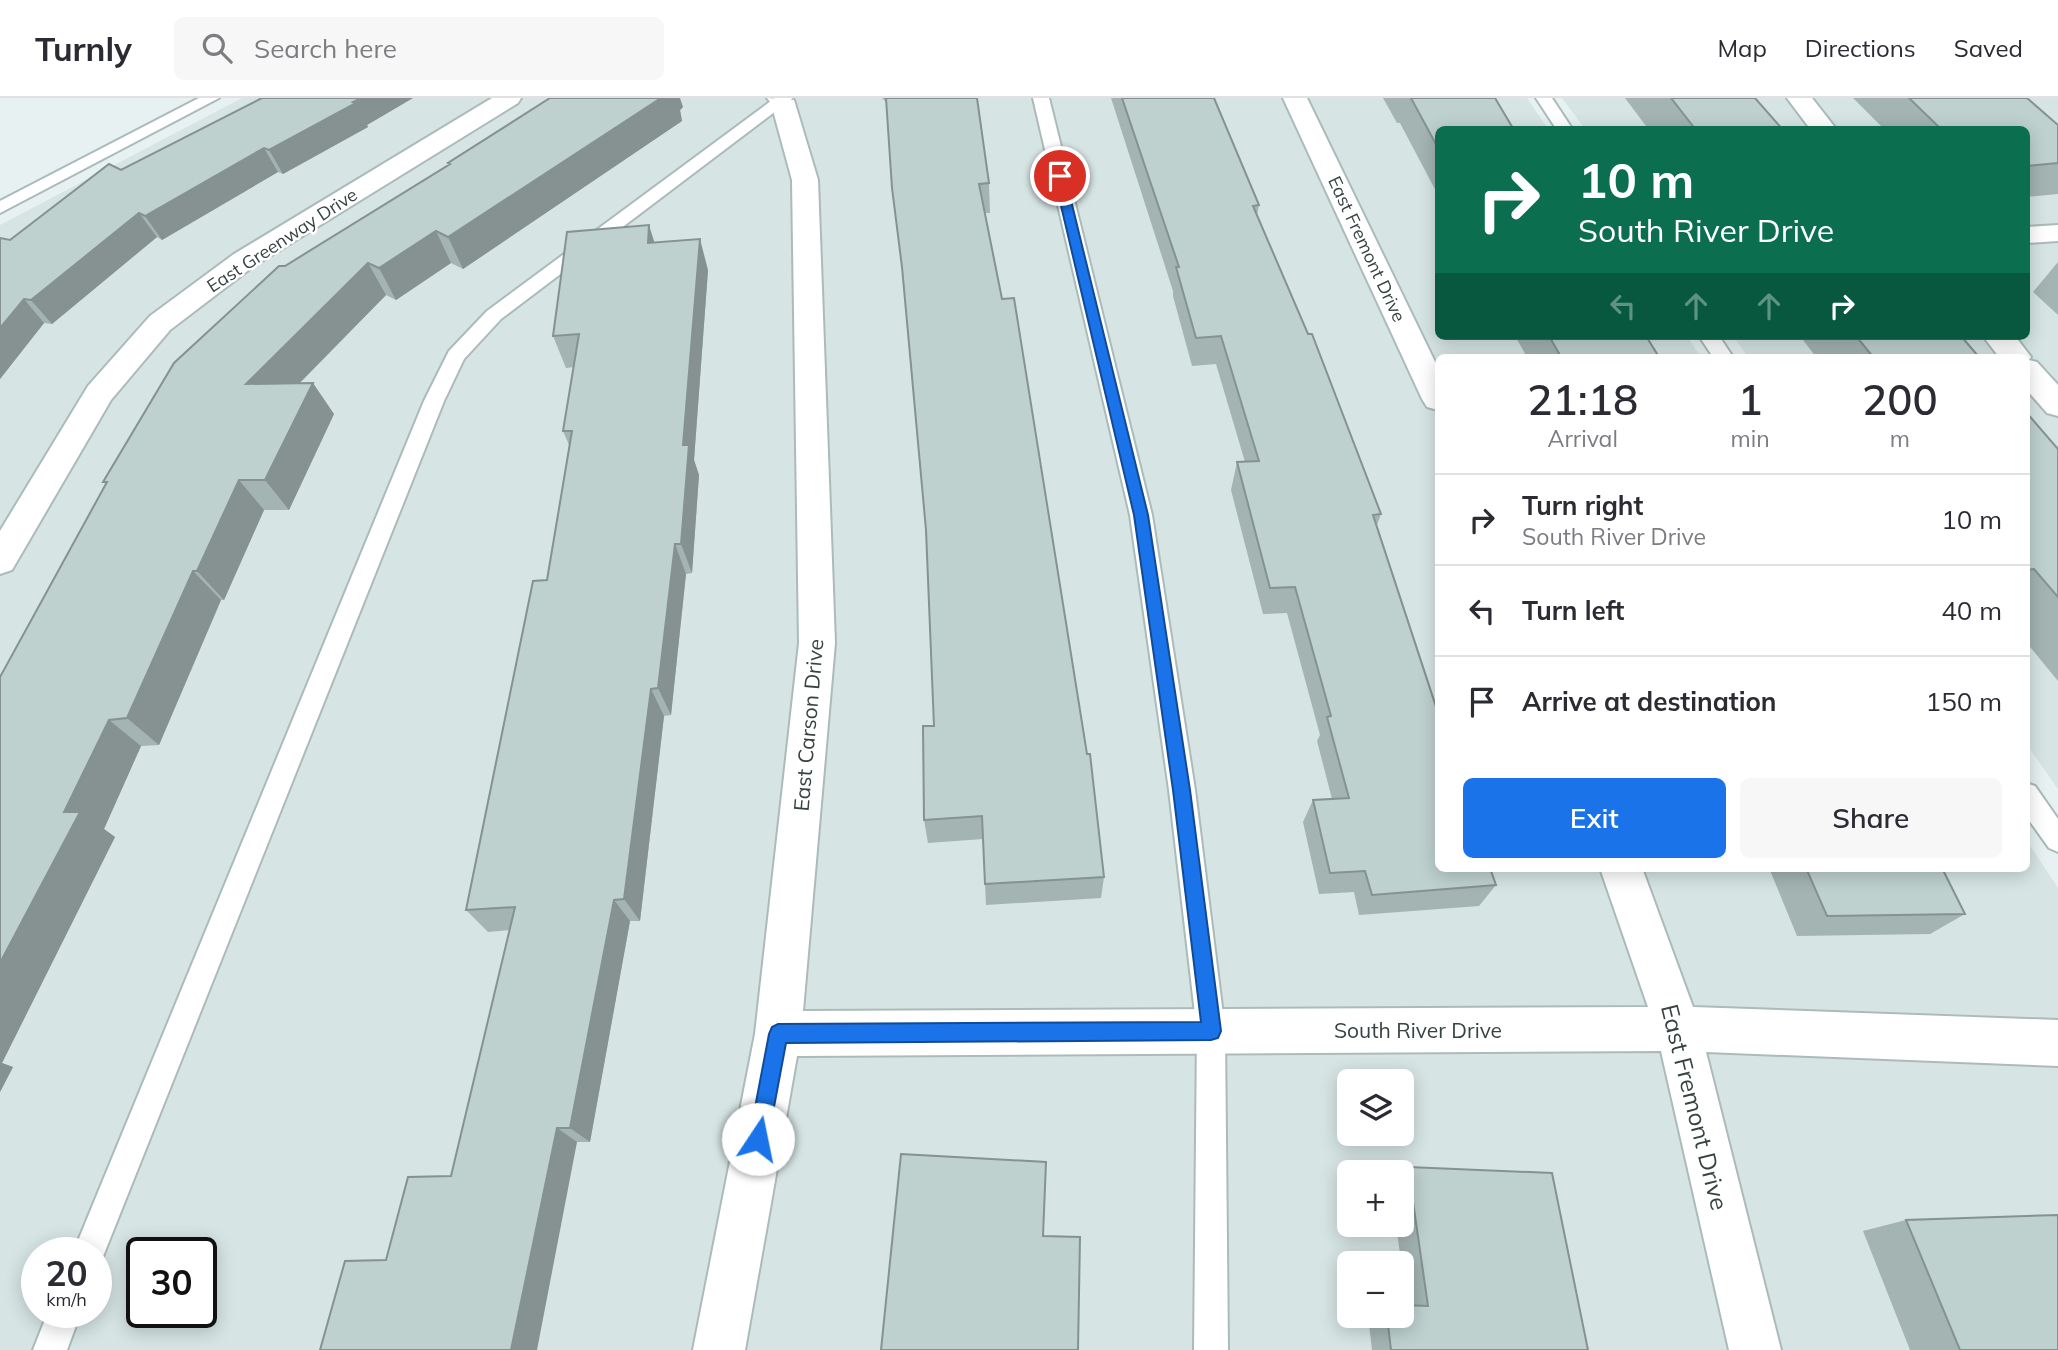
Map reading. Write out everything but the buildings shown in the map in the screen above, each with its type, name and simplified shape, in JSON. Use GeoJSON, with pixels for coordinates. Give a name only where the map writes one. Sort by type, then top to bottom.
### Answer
{"type":"FeatureCollection","features":[{"type":"Feature","properties":{"kind":"street","name":"East Greenway Drive"},"geometry":{"type":"LineString","coordinates":[[0,561],[99,393],[160,323],[244,260],[509,98]]}},
{"type":"Feature","properties":{"kind":"street","name":"East Fremont Drive"},"geometry":{"type":"LineString","coordinates":[[1295,98],[1435,393]]}},
{"type":"Feature","properties":{"kind":"street"},"geometry":{"type":"LineString","coordinates":[[1799,98],[1822,126]]}},
{"type":"Feature","properties":{"kind":"street","name":"East Carson Drive"},"geometry":{"type":"LineString","coordinates":[[719,1350],[778,1034],[817,643],[805,180],[782,99]]}},
{"type":"Feature","properties":{"kind":"street"},"geometry":{"type":"LineString","coordinates":[[2030,235],[2058,233]]}},
{"type":"Feature","properties":{"kind":"street"},"geometry":{"type":"LineString","coordinates":[[2001,340],[2013,354]]}},
{"type":"Feature","properties":{"kind":"street"},"geometry":{"type":"LineString","coordinates":[[2030,374],[2058,405]]}},
{"type":"Feature","properties":{"kind":"street","name":"East Fremont Drive"},"geometry":{"type":"LineString","coordinates":[[1622,872],[1678,1029],[1755,1350]]}},
{"type":"Feature","properties":{"kind":"street","name":"South River Drive"},"geometry":{"type":"LineString","coordinates":[[778,1034],[1678,1029],[2058,1042]]}},
{"type":"Feature","properties":{"kind":"lane"},"geometry":{"type":"LineString","coordinates":[[0,208],[211,98]]}},
{"type":"Feature","properties":{"kind":"lane"},"geometry":{"type":"LineString","coordinates":[[1041,98],[1141,515],[1182,790],[1211,1031],[1210,1350]]}},
{"type":"Feature","properties":{"kind":"lane"},"geometry":{"type":"LineString","coordinates":[[1544,98],[1562,126]]}},
{"type":"Feature","properties":{"kind":"lane"},"geometry":{"type":"LineString","coordinates":[[95,1237],[434,401],[456,356],[494,315],[782,99]]}},
{"type":"Feature","properties":{"kind":"lane"},"geometry":{"type":"LineString","coordinates":[[2030,800],[2058,840]]}},
{"type":"Feature","properties":{"kind":"lane"},"geometry":{"type":"LineString","coordinates":[[50,1350],[59,1328]]}},
{"type":"Feature","properties":{"kind":"shaded area"},"geometry":{"type":"Polygon","coordinates":[[[242,98],[1527,98],[1546,126],[1435,126],[1435,340],[1690,340],[1699,354],[1435,354],[1435,872],[2030,872],[2030,846],[2058,888],[2058,1350],[0,1350],[0,225],[242,98]]]}},
{"type":"Feature","properties":{"kind":"shaded area"},"geometry":{"type":"Polygon","coordinates":[[[1562,98],[2058,98],[2058,789],[2030,749],[2030,354],[1746,354],[1736,340],[2030,340],[2030,126],[1583,126],[1562,98]]]}},
{"type":"Feature","properties":{"kind":"route"},"geometry":{"type":"LineString","coordinates":[[758,1139],[778,1034],[1211,1031],[1182,790],[1141,515],[1060,176]]}}]}
